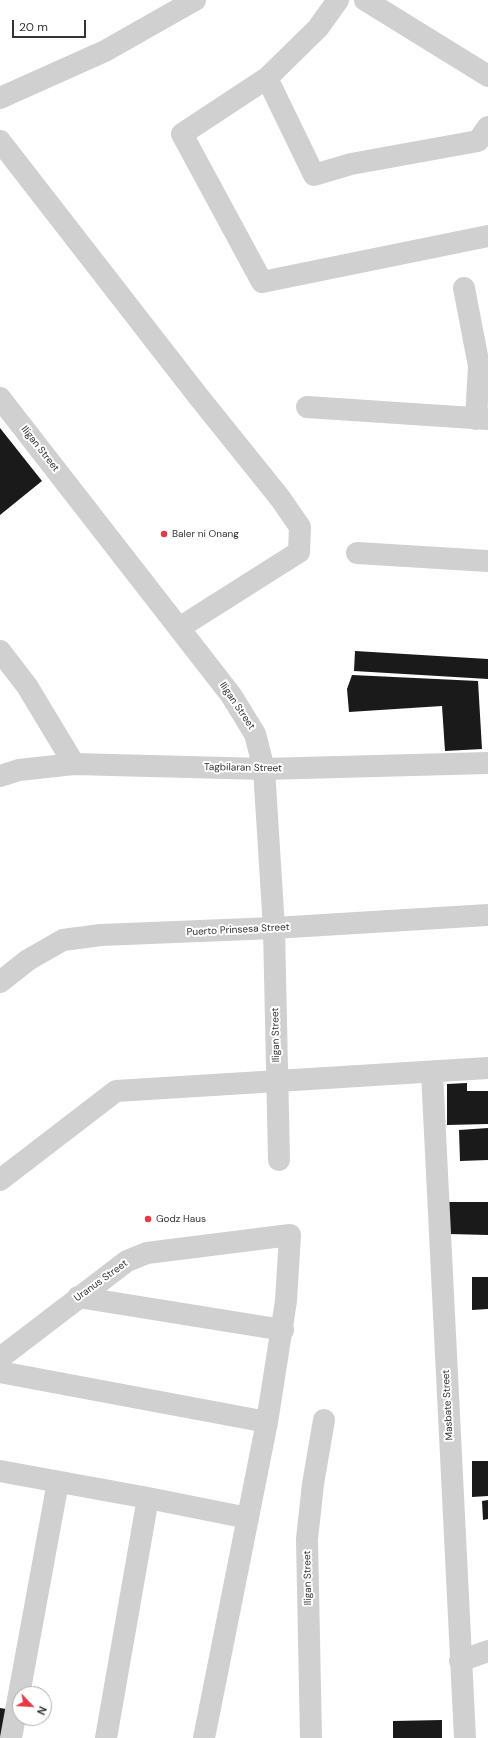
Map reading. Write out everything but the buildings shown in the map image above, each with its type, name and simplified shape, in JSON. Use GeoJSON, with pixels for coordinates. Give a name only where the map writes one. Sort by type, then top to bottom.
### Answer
{"type":"FeatureCollection","features":[{"type":"Feature","properties":{"kind":"street"},"geometry":{"type":"LineString","coordinates":[[0,98],[105,51],[195,0]]}},
{"type":"Feature","properties":{"kind":"street"},"geometry":{"type":"LineString","coordinates":[[338,0],[318,28],[267,78],[182,134],[262,282],[488,236]]}},
{"type":"Feature","properties":{"kind":"street"},"geometry":{"type":"LineString","coordinates":[[365,0],[488,76]]}},
{"type":"Feature","properties":{"kind":"street"},"geometry":{"type":"LineString","coordinates":[[267,78],[314,175],[351,164],[478,141],[488,126]]}},
{"type":"Feature","properties":{"kind":"street"},"geometry":{"type":"LineString","coordinates":[[0,141],[198,396],[280,498],[300,527],[299,552],[180,628]]}},
{"type":"Feature","properties":{"kind":"street"},"geometry":{"type":"LineString","coordinates":[[307,407],[482,419],[478,366],[464,288]]}},
{"type":"Feature","properties":{"kind":"street","name":"Iligan Street"},"geometry":{"type":"LineString","coordinates":[[0,398],[180,628],[231,696],[255,734],[264,769],[274,928],[276,1082],[279,1160]]}},
{"type":"Feature","properties":{"kind":"street"},"geometry":{"type":"LineString","coordinates":[[356,553],[488,561]]}},
{"type":"Feature","properties":{"kind":"street"},"geometry":{"type":"LineString","coordinates":[[0,651],[27,686],[74,764]]}},
{"type":"Feature","properties":{"kind":"street","name":"Tagbilaran Street"},"geometry":{"type":"LineString","coordinates":[[0,776],[19,770],[74,764],[264,769],[488,763]]}},
{"type":"Feature","properties":{"kind":"street","name":"Puerto Prinsesa Street"},"geometry":{"type":"LineString","coordinates":[[0,982],[28,960],[63,940],[101,935],[274,928],[488,915]]}},
{"type":"Feature","properties":{"kind":"street"},"geometry":{"type":"LineString","coordinates":[[0,1180],[116,1090],[276,1082],[488,1068]]}},
{"type":"Feature","properties":{"kind":"street","name":"Masbate Street"},"geometry":{"type":"LineString","coordinates":[[432,1072],[465,1738]]}},
{"type":"Feature","properties":{"kind":"street","name":"Uranus Street"},"geometry":{"type":"LineString","coordinates":[[0,1358],[127,1261],[147,1253],[290,1235],[283,1330]]}},
{"type":"Feature","properties":{"kind":"street"},"geometry":{"type":"LineString","coordinates":[[78,1297],[283,1330],[267,1422],[204,1738]]}},
{"type":"Feature","properties":{"kind":"street"},"geometry":{"type":"LineString","coordinates":[[0,1372],[267,1422]]}},
{"type":"Feature","properties":{"kind":"street","name":"Iligan Street"},"geometry":{"type":"LineString","coordinates":[[311,1738],[308,1539],[313,1484],[324,1420]]}},
{"type":"Feature","properties":{"kind":"street"},"geometry":{"type":"LineString","coordinates":[[0,1471],[248,1518]]}},
{"type":"Feature","properties":{"kind":"street"},"geometry":{"type":"LineString","coordinates":[[11,1738],[58,1482]]}},
{"type":"Feature","properties":{"kind":"street"},"geometry":{"type":"LineString","coordinates":[[106,1738],[148,1498]]}},
{"type":"Feature","properties":{"kind":"street"},"geometry":{"type":"LineString","coordinates":[[460,1661],[488,1652]]}},
{"type":"Feature","properties":{"kind":"place","name":"Baler ni Onang"},"geometry":{"type":"Point","coordinates":[164,534]}},
{"type":"Feature","properties":{"kind":"place","name":"Godz Haus"},"geometry":{"type":"Point","coordinates":[148,1219]}}]}
